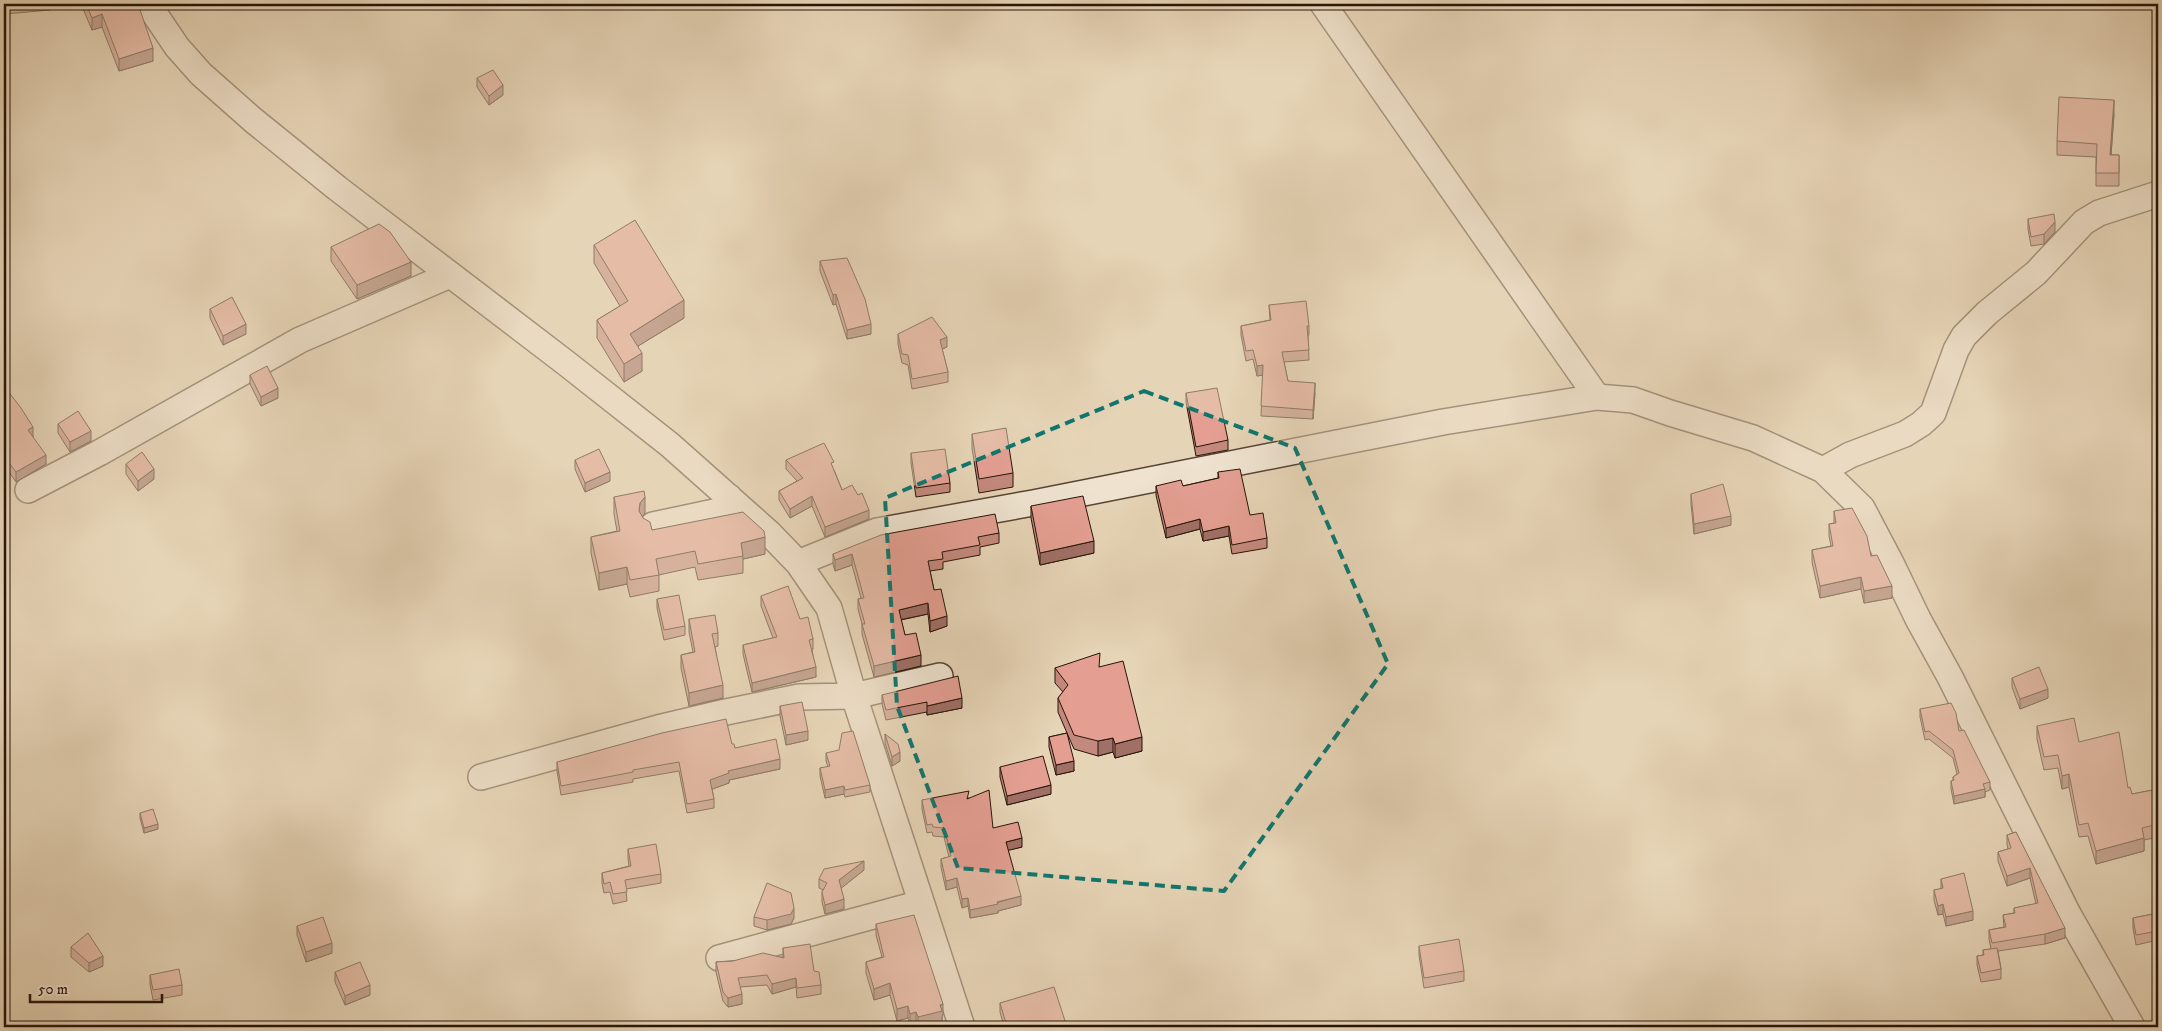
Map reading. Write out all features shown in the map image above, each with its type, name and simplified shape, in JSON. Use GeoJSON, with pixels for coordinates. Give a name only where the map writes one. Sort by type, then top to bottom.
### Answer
{"type":"FeatureCollection","features":[{"type":"Feature","properties":{"kind":"street"},"geometry":{"type":"LineString","coordinates":[[148,4],[177,47],[208,80],[329,182],[670,445],[769,533],[798,564],[829,608],[854,696],[962,1027]]}},
{"type":"Feature","properties":{"kind":"street"},"geometry":{"type":"LineString","coordinates":[[1323,4],[1597,396]]}},
{"type":"Feature","properties":{"kind":"street"},"geometry":{"type":"LineString","coordinates":[[1823,470],[1850,455],[1905,434],[1921,424],[1933,413],[1956,350],[1964,336],[1986,313],[2036,273],[2084,222],[2099,213],[2158,194]]}},
{"type":"Feature","properties":{"kind":"street"},"geometry":{"type":"LineString","coordinates":[[28,490],[99,453],[300,340],[450,275]]}},
{"type":"Feature","properties":{"kind":"street"},"geometry":{"type":"LineString","coordinates":[[798,564],[877,531],[1033,503],[1442,422],[1597,396],[1633,400],[1753,438],[1823,470],[1862,508],[1891,562],[1918,619],[1950,677],[2055,888],[2132,1027]]}},
{"type":"Feature","properties":{"kind":"street"},"geometry":{"type":"LineString","coordinates":[[653,525],[719,511],[725,506],[729,497]]}},
{"type":"Feature","properties":{"kind":"street"},"geometry":{"type":"LineString","coordinates":[[481,777],[658,728],[735,710],[798,697],[854,696],[940,676]]}},
{"type":"Feature","properties":{"kind":"street"},"geometry":{"type":"LineString","coordinates":[[719,958],[921,904]]}},
{"type":"Feature","properties":{"kind":"highlighted area"},"geometry":{"type":"Polygon","coordinates":[[[1144,391],[1295,448],[1388,664],[1224,891],[958,868],[897,706],[885,498],[1144,391]]]}},
{"type":"Feature","properties":{"kind":"building"},"geometry":{"type":"Polygon","coordinates":[[[86,4],[138,4],[153,48],[119,59],[102,14],[92,18],[86,4]]]}},
{"type":"Feature","properties":{"kind":"building"},"geometry":{"type":"Polygon","coordinates":[[[493,70],[503,85],[489,96],[477,78],[493,70]]]}},
{"type":"Feature","properties":{"kind":"building"},"geometry":{"type":"Polygon","coordinates":[[[2059,97],[2114,100],[2110,155],[2119,155],[2119,173],[2096,173],[2097,144],[2057,141],[2059,97]]]}},
{"type":"Feature","properties":{"kind":"building"},"geometry":{"type":"Polygon","coordinates":[[[2054,214],[2055,222],[2044,234],[2031,237],[2028,219],[2054,214]]]}},
{"type":"Feature","properties":{"kind":"building"},"geometry":{"type":"Polygon","coordinates":[[[635,220],[684,300],[630,334],[642,353],[624,364],[597,320],[628,301],[594,245],[635,220]]]}},
{"type":"Feature","properties":{"kind":"building"},"geometry":{"type":"Polygon","coordinates":[[[379,224],[390,232],[411,262],[357,285],[331,247],[379,224]]]}},
{"type":"Feature","properties":{"kind":"building"},"geometry":{"type":"Polygon","coordinates":[[[847,258],[865,299],[871,324],[847,330],[836,294],[833,295],[820,261],[847,258]]]}},
{"type":"Feature","properties":{"kind":"building"},"geometry":{"type":"Polygon","coordinates":[[[232,297],[246,324],[223,336],[210,309],[232,297]]]}},
{"type":"Feature","properties":{"kind":"building"},"geometry":{"type":"Polygon","coordinates":[[[1306,301],[1309,350],[1282,352],[1288,381],[1315,383],[1313,410],[1261,406],[1263,365],[1257,366],[1253,350],[1246,351],[1241,326],[1271,320],[1269,305],[1306,301]]]}},
{"type":"Feature","properties":{"kind":"building"},"geometry":{"type":"Polygon","coordinates":[[[932,317],[947,337],[940,340],[948,372],[912,379],[908,355],[902,354],[898,334],[932,317]]]}},
{"type":"Feature","properties":{"kind":"building"},"geometry":{"type":"Polygon","coordinates":[[[267,366],[278,388],[261,397],[250,375],[267,366]]]}},
{"type":"Feature","properties":{"kind":"building"},"geometry":{"type":"Polygon","coordinates":[[[4,386],[33,427],[28,430],[46,455],[16,472],[4,456],[4,386]]]}},
{"type":"Feature","properties":{"kind":"building"},"geometry":{"type":"Polygon","coordinates":[[[1217,388],[1228,440],[1196,447],[1186,393],[1217,388]]]}},
{"type":"Feature","properties":{"kind":"building"},"geometry":{"type":"Polygon","coordinates":[[[78,411],[91,431],[70,442],[58,424],[78,411]]]}},
{"type":"Feature","properties":{"kind":"building"},"geometry":{"type":"Polygon","coordinates":[[[1006,428],[1013,473],[979,479],[972,434],[1006,428]]]}},
{"type":"Feature","properties":{"kind":"building"},"geometry":{"type":"Polygon","coordinates":[[[824,443],[834,462],[831,463],[842,490],[852,485],[858,495],[862,493],[869,510],[825,527],[812,496],[790,509],[779,491],[803,478],[786,460],[824,443]]]}},
{"type":"Feature","properties":{"kind":"building"},"geometry":{"type":"Polygon","coordinates":[[[599,449],[610,472],[585,483],[575,460],[599,449]]]}},
{"type":"Feature","properties":{"kind":"building"},"geometry":{"type":"Polygon","coordinates":[[[945,449],[950,483],[916,488],[911,453],[945,449]]]}},
{"type":"Feature","properties":{"kind":"building"},"geometry":{"type":"Polygon","coordinates":[[[142,452],[154,469],[138,481],[126,464],[142,452]]]}},
{"type":"Feature","properties":{"kind":"building"},"geometry":{"type":"Polygon","coordinates":[[[1240,469],[1250,515],[1263,513],[1267,538],[1232,545],[1229,526],[1203,532],[1200,519],[1166,528],[1156,486],[1181,480],[1183,486],[1219,478],[1218,472],[1240,469]]]}},
{"type":"Feature","properties":{"kind":"building"},"geometry":{"type":"Polygon","coordinates":[[[1723,484],[1731,516],[1694,524],[1691,494],[1723,484]]]}},
{"type":"Feature","properties":{"kind":"building"},"geometry":{"type":"Polygon","coordinates":[[[644,491],[645,497],[640,503],[639,511],[643,518],[650,522],[652,530],[743,512],[764,531],[765,537],[741,543],[743,556],[698,564],[695,551],[656,559],[659,575],[630,580],[627,567],[599,573],[591,537],[620,531],[614,497],[644,491]]]}},
{"type":"Feature","properties":{"kind":"building"},"geometry":{"type":"Polygon","coordinates":[[[1083,496],[1094,541],[1040,553],[1031,506],[1083,496]]]}},
{"type":"Feature","properties":{"kind":"building"},"geometry":{"type":"Polygon","coordinates":[[[1852,508],[1867,536],[1871,556],[1877,555],[1892,586],[1864,591],[1861,577],[1820,586],[1812,550],[1833,546],[1829,524],[1836,523],[1834,511],[1852,508]]]}},
{"type":"Feature","properties":{"kind":"building"},"geometry":{"type":"Polygon","coordinates":[[[995,514],[999,533],[978,537],[980,545],[942,552],[943,559],[928,561],[934,590],[941,589],[947,616],[930,621],[928,603],[899,610],[905,635],[916,633],[921,655],[874,666],[862,624],[865,624],[858,599],[864,598],[852,554],[835,560],[833,554],[881,535],[995,514]]]}},
{"type":"Feature","properties":{"kind":"building"},"geometry":{"type":"Polygon","coordinates":[[[788,586],[800,619],[808,617],[813,639],[809,640],[816,667],[752,683],[743,645],[777,637],[761,596],[788,586]]]}},
{"type":"Feature","properties":{"kind":"building"},"geometry":{"type":"Polygon","coordinates":[[[679,595],[685,626],[664,630],[657,599],[679,595]]]}},
{"type":"Feature","properties":{"kind":"building"},"geometry":{"type":"Polygon","coordinates":[[[715,615],[718,633],[712,634],[723,685],[689,693],[681,655],[695,652],[689,619],[715,615]]]}},
{"type":"Feature","properties":{"kind":"building"},"geometry":{"type":"Polygon","coordinates":[[[1100,653],[1099,667],[1123,661],[1142,737],[1115,744],[1113,738],[1098,741],[1074,735],[1058,698],[1068,685],[1055,668],[1100,653]]]}},
{"type":"Feature","properties":{"kind":"building"},"geometry":{"type":"Polygon","coordinates":[[[2039,667],[2048,689],[2020,699],[2012,678],[2039,667]]]}},
{"type":"Feature","properties":{"kind":"building"},"geometry":{"type":"Polygon","coordinates":[[[958,676],[962,698],[927,706],[927,702],[886,710],[882,695],[958,676]]]}},
{"type":"Feature","properties":{"kind":"building"},"geometry":{"type":"Polygon","coordinates":[[[802,702],[808,731],[786,735],[780,706],[802,702]]]}},
{"type":"Feature","properties":{"kind":"building"},"geometry":{"type":"Polygon","coordinates":[[[1951,703],[1956,713],[1959,731],[1964,730],[1990,782],[1983,784],[1985,789],[1954,796],[1951,781],[1959,773],[1953,750],[1929,731],[1925,732],[1920,709],[1951,703]]]}},
{"type":"Feature","properties":{"kind":"building"},"geometry":{"type":"Polygon","coordinates":[[[2074,718],[2079,742],[2119,732],[2128,788],[2130,787],[2132,794],[2158,789],[2158,824],[2142,828],[2144,838],[2096,851],[2088,823],[2079,825],[2069,774],[2062,776],[2058,755],[2044,757],[2037,726],[2074,718]]]}},
{"type":"Feature","properties":{"kind":"building"},"geometry":{"type":"Polygon","coordinates":[[[726,719],[732,744],[734,744],[735,748],[776,739],[780,759],[728,771],[729,773],[710,780],[714,799],[687,804],[679,762],[561,786],[557,762],[662,733],[726,719]]]}},
{"type":"Feature","properties":{"kind":"building"},"geometry":{"type":"Polygon","coordinates":[[[853,731],[870,785],[845,790],[844,786],[825,790],[820,768],[830,766],[826,753],[839,750],[842,733],[853,731]]]}},
{"type":"Feature","properties":{"kind":"building"},"geometry":{"type":"Polygon","coordinates":[[[1067,733],[1074,761],[1056,765],[1049,737],[1067,733]]]}},
{"type":"Feature","properties":{"kind":"building"},"geometry":{"type":"Polygon","coordinates":[[[885,734],[898,744],[900,752],[892,757],[885,734]]]}},
{"type":"Feature","properties":{"kind":"building"},"geometry":{"type":"Polygon","coordinates":[[[1043,756],[1051,785],[1007,796],[1000,767],[1043,756]]]}},
{"type":"Feature","properties":{"kind":"building"},"geometry":{"type":"Polygon","coordinates":[[[989,790],[993,828],[1018,822],[1022,838],[1006,842],[1021,896],[997,902],[998,904],[970,910],[968,898],[962,899],[957,878],[946,881],[941,859],[951,856],[944,828],[933,827],[932,824],[927,825],[922,800],[969,791],[967,799],[989,790]]]}},
{"type":"Feature","properties":{"kind":"building"},"geometry":{"type":"Polygon","coordinates":[[[153,809],[158,824],[144,828],[140,813],[153,809]]]}},
{"type":"Feature","properties":{"kind":"building"},"geometry":{"type":"Polygon","coordinates":[[[2016,832],[2065,928],[2045,934],[1992,943],[1989,930],[2006,927],[2003,915],[2015,913],[2014,908],[2038,903],[2030,868],[2007,876],[1998,852],[2011,848],[2007,835],[2016,832]]]}},
{"type":"Feature","properties":{"kind":"building"},"geometry":{"type":"Polygon","coordinates":[[[656,844],[661,874],[625,880],[627,892],[613,894],[610,882],[604,884],[602,873],[631,866],[628,849],[656,844]]]}},
{"type":"Feature","properties":{"kind":"building"},"geometry":{"type":"Polygon","coordinates":[[[864,861],[839,880],[844,899],[825,905],[822,892],[827,883],[819,879],[824,869],[864,861]]]}},
{"type":"Feature","properties":{"kind":"building"},"geometry":{"type":"Polygon","coordinates":[[[1964,873],[1973,911],[1946,917],[1943,904],[1938,906],[1934,890],[1943,888],[1941,879],[1964,873]]]}},
{"type":"Feature","properties":{"kind":"building"},"geometry":{"type":"Polygon","coordinates":[[[767,883],[791,893],[794,908],[791,914],[767,920],[754,917],[767,883]]]}},
{"type":"Feature","properties":{"kind":"building"},"geometry":{"type":"Polygon","coordinates":[[[2158,913],[2158,931],[2136,935],[2133,918],[2158,913]]]}},
{"type":"Feature","properties":{"kind":"building"},"geometry":{"type":"Polygon","coordinates":[[[914,915],[943,1004],[940,1005],[942,1011],[918,1017],[916,1012],[910,1014],[908,1006],[897,1009],[890,983],[874,989],[866,962],[884,957],[876,924],[914,915]]]}},
{"type":"Feature","properties":{"kind":"building"},"geometry":{"type":"Polygon","coordinates":[[[323,917],[332,943],[306,952],[297,926],[323,917]]]}},
{"type":"Feature","properties":{"kind":"building"},"geometry":{"type":"Polygon","coordinates":[[[88,933],[103,956],[89,963],[71,947],[88,933]]]}},
{"type":"Feature","properties":{"kind":"building"},"geometry":{"type":"Polygon","coordinates":[[[1459,939],[1464,971],[1424,978],[1419,946],[1459,939]]]}},
{"type":"Feature","properties":{"kind":"building"},"geometry":{"type":"Polygon","coordinates":[[[810,944],[814,971],[819,972],[821,985],[797,988],[796,978],[772,984],[767,975],[738,978],[742,994],[728,998],[723,992],[716,962],[733,961],[763,953],[784,958],[783,948],[810,944]]]}},
{"type":"Feature","properties":{"kind":"building"},"geometry":{"type":"Polygon","coordinates":[[[1997,948],[2001,969],[1981,973],[1977,956],[1984,955],[1983,950],[1997,948]]]}},
{"type":"Feature","properties":{"kind":"building"},"geometry":{"type":"Polygon","coordinates":[[[360,962],[370,985],[345,996],[335,972],[360,962]]]}},
{"type":"Feature","properties":{"kind":"building"},"geometry":{"type":"Polygon","coordinates":[[[179,969],[182,985],[153,990],[150,975],[179,969]]]}},
{"type":"Feature","properties":{"kind":"building"},"geometry":{"type":"Polygon","coordinates":[[[1054,987],[1067,1027],[993,1027],[1006,1023],[1000,1003],[1054,987]]]}}]}
